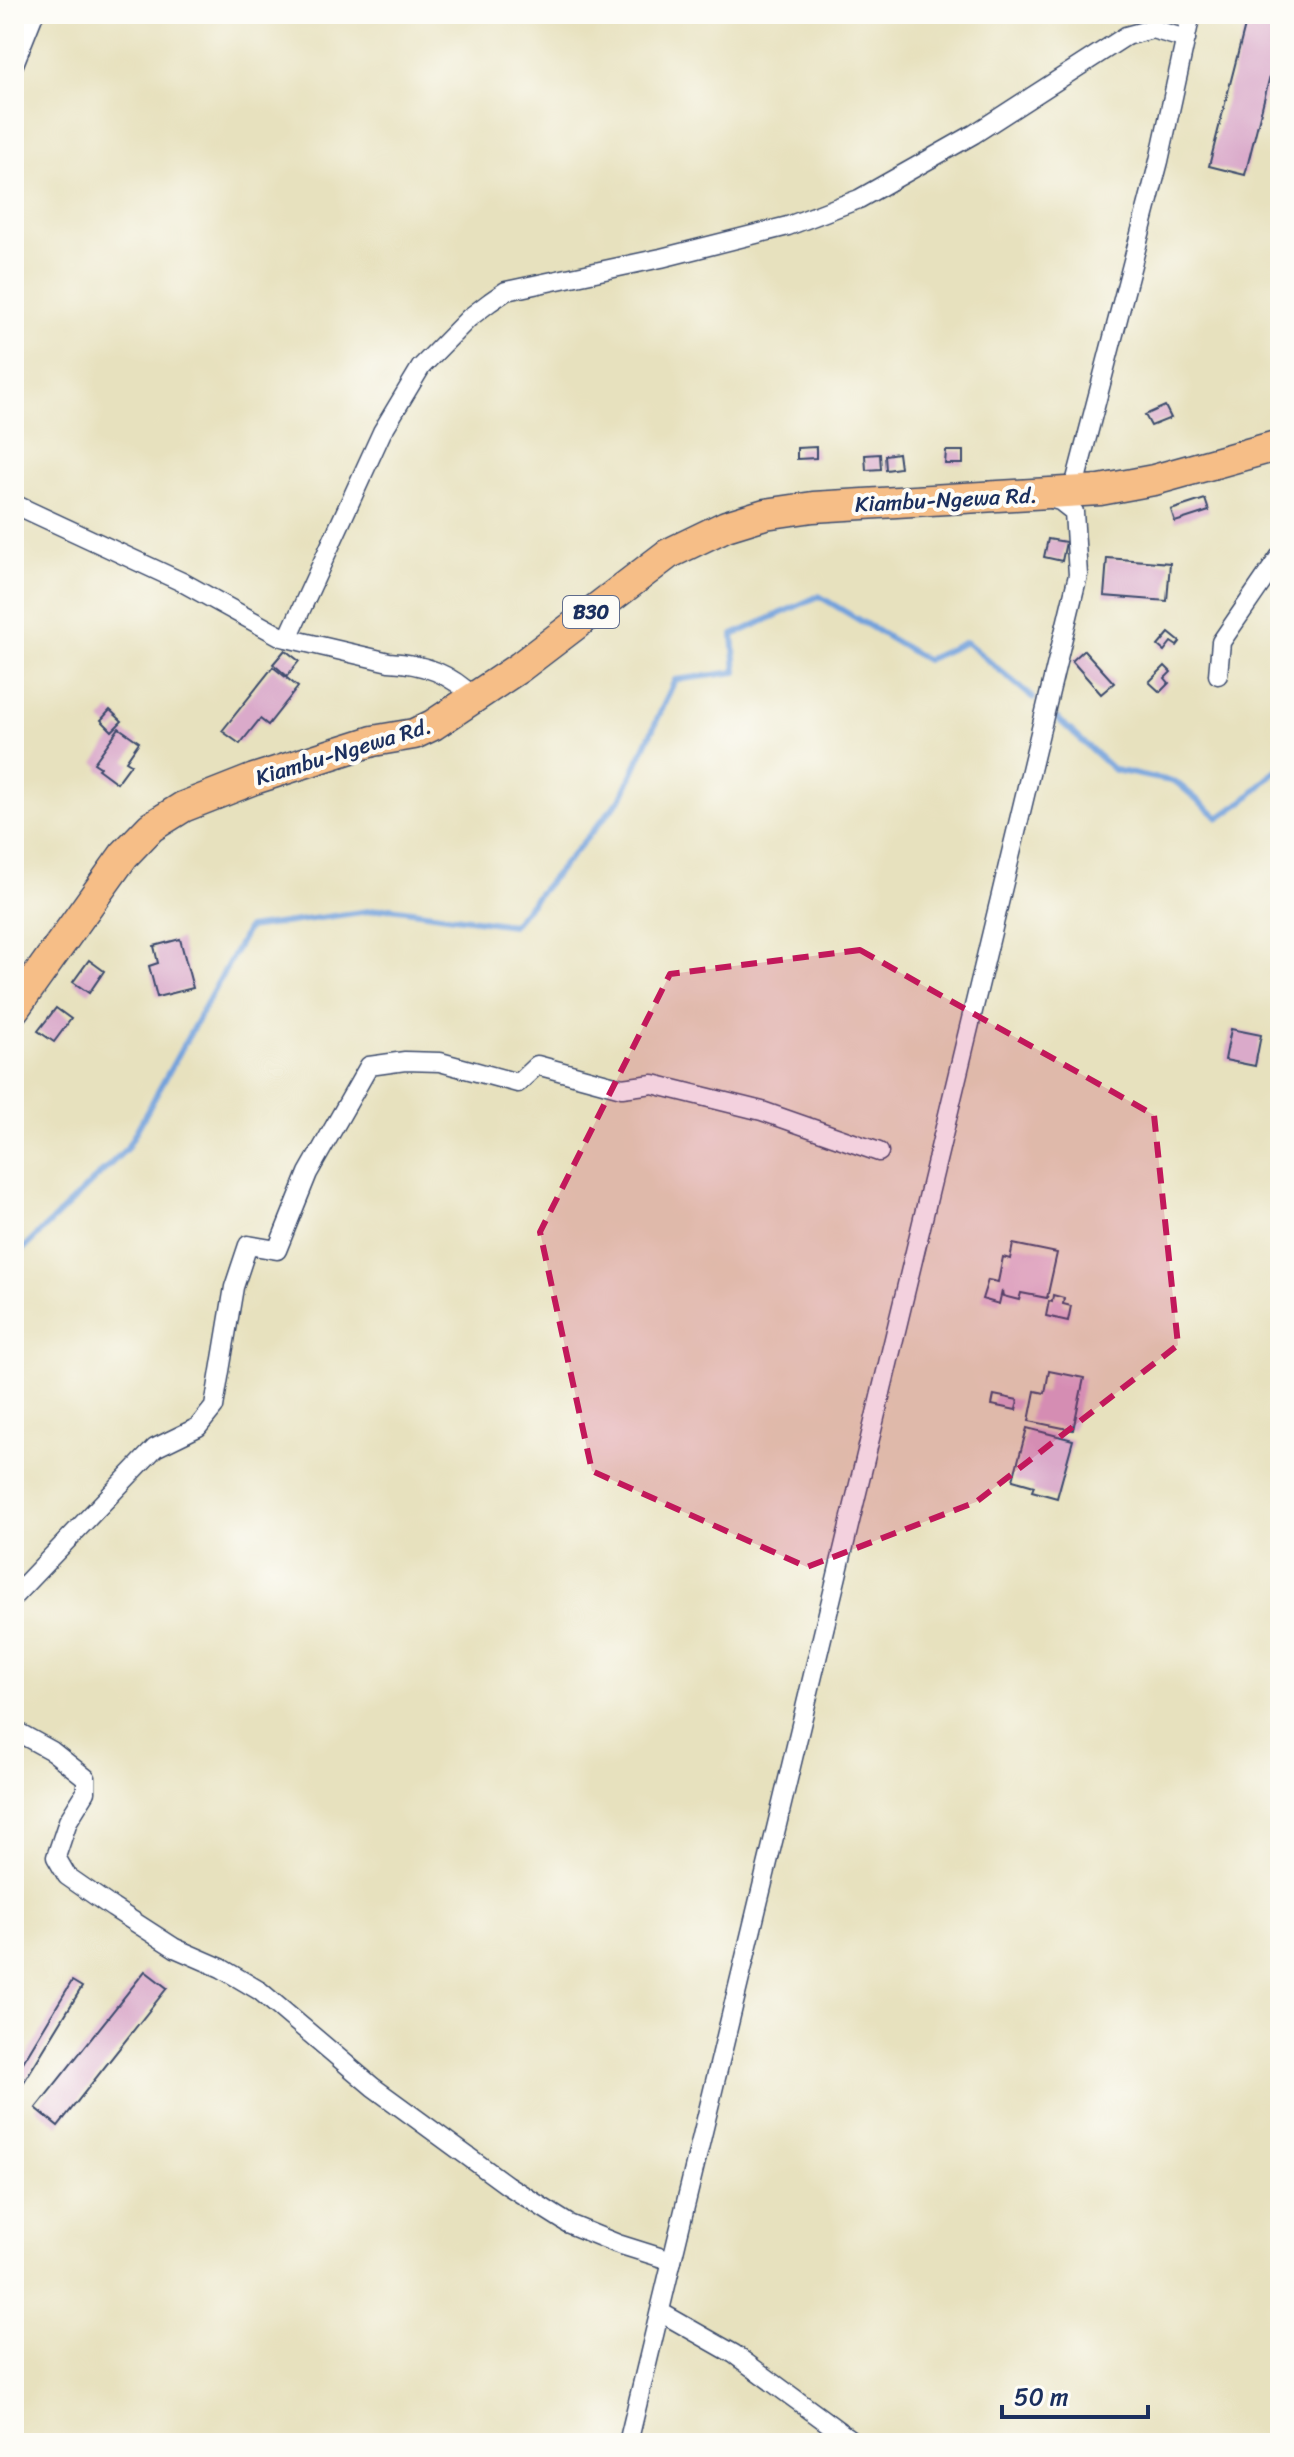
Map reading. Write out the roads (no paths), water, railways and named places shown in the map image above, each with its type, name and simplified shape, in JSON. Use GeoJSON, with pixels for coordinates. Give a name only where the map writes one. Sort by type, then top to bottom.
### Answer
{"type":"FeatureCollection","features":[{"type":"Feature","properties":{"kind":"highway","name":"Kiambu-Ngewa Rd."},"geometry":{"type":"LineString","coordinates":[[14,1009],[124,855],[151,827],[183,807],[254,779],[373,741],[414,734],[433,725],[475,698],[668,554],[726,526],[765,514],[813,507],[1100,490],[1154,480],[1280,445]]}},
{"type":"Feature","properties":{"kind":"street"},"geometry":{"type":"LineString","coordinates":[[14,64],[34,14]]}},
{"type":"Feature","properties":{"kind":"street"},"geometry":{"type":"LineString","coordinates":[[1073,491],[1159,161],[1191,14]]}},
{"type":"Feature","properties":{"kind":"street"},"geometry":{"type":"LineString","coordinates":[[288,638],[382,432],[421,367],[469,318],[506,291],[661,258],[788,226],[859,199],[974,134],[1126,36],[1152,29],[1186,39]]}},
{"type":"Feature","properties":{"kind":"street"},"geometry":{"type":"LineString","coordinates":[[628,2443],[1078,575],[1074,512],[1060,501],[1035,494]]}},
{"type":"Feature","properties":{"kind":"street"},"geometry":{"type":"LineString","coordinates":[[14,504],[182,582],[288,638],[445,674],[475,698]]}},
{"type":"Feature","properties":{"kind":"street"},"geometry":{"type":"LineString","coordinates":[[1218,675],[1221,642],[1280,556]]}},
{"type":"Feature","properties":{"kind":"street"},"geometry":{"type":"LineString","coordinates":[[14,1596],[155,1448],[198,1427],[214,1407],[234,1287],[248,1245],[277,1250],[308,1173],[369,1066],[405,1061],[440,1062],[518,1083],[537,1065],[622,1088],[653,1084],[762,1111],[879,1152]]}},
{"type":"Feature","properties":{"kind":"street"},"geometry":{"type":"LineString","coordinates":[[14,1730],[52,1751],[86,1778],[86,1792],[68,1821],[56,1857],[67,1876],[175,1948],[221,1968],[260,1991],[373,2087],[507,2185],[569,2224],[672,2261]]}},
{"type":"Feature","properties":{"kind":"street"},"geometry":{"type":"LineString","coordinates":[[660,2312],[734,2354],[855,2443]]}},
{"type":"Feature","properties":{"kind":"waterway"},"geometry":{"type":"LineString","coordinates":[[14,1258],[127,1148],[248,928],[390,908],[512,925],[622,797],[675,680],[736,672],[733,635],[819,596],[926,660],[966,642],[1033,698]]}},
{"type":"Feature","properties":{"kind":"waterway"},"geometry":{"type":"LineString","coordinates":[[1058,719],[1114,770],[1176,782],[1219,818],[1246,799],[1280,767]]}}]}
